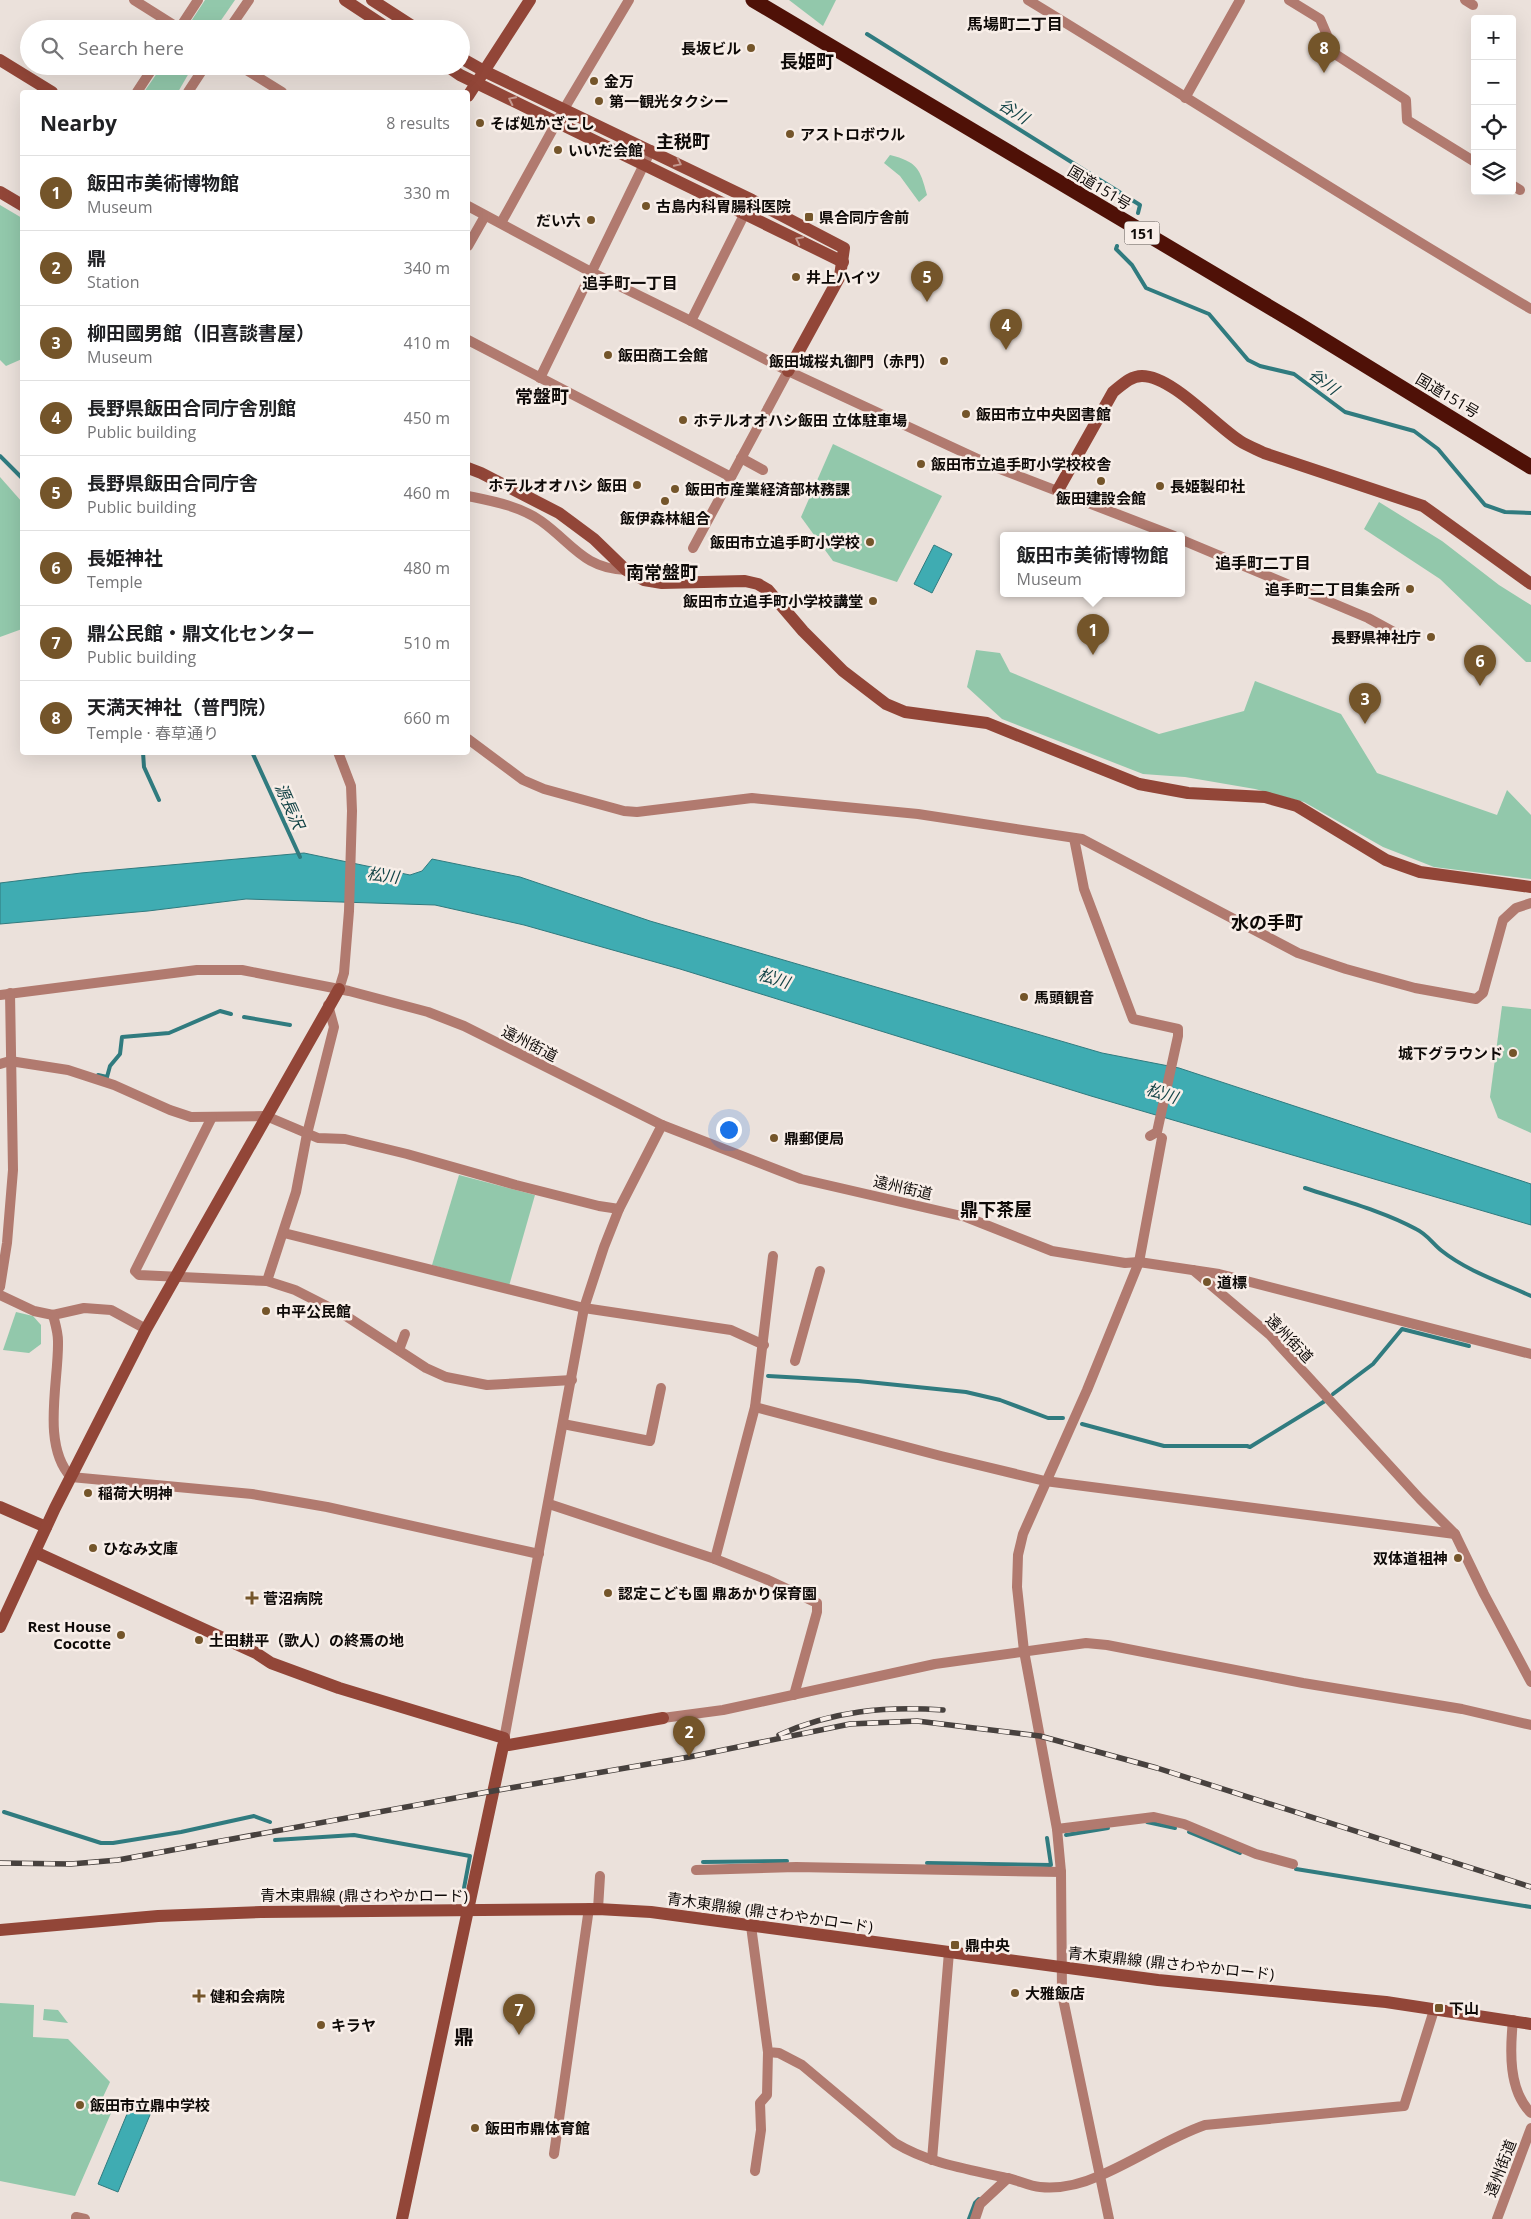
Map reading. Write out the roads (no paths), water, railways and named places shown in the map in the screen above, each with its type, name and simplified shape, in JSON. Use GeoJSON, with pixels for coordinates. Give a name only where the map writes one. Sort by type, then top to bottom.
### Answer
{"type":"FeatureCollection","features":[{"type":"Feature","properties":{"kind":"highway","name":"国道151号"},"geometry":{"type":"LineString","coordinates":[[753,0],[1298,324],[1531,467]]}},
{"type":"Feature","properties":{"kind":"street"},"geometry":{"type":"LineString","coordinates":[[134,0],[166,20]]}},
{"type":"Feature","properties":{"kind":"street"},"geometry":{"type":"LineString","coordinates":[[184,20],[198,0]]}},
{"type":"Feature","properties":{"kind":"street"},"geometry":{"type":"LineString","coordinates":[[235,20],[248,0]]}},
{"type":"Feature","properties":{"kind":"street"},"geometry":{"type":"LineString","coordinates":[[345,0],[375,20]]}},
{"type":"Feature","properties":{"kind":"street"},"geometry":{"type":"LineString","coordinates":[[372,0],[403,20]]}},
{"type":"Feature","properties":{"kind":"street"},"geometry":{"type":"LineString","coordinates":[[470,92],[530,0]]}},
{"type":"Feature","properties":{"kind":"street"},"geometry":{"type":"LineString","coordinates":[[501,223],[564,109],[629,0]]}},
{"type":"Feature","properties":{"kind":"street"},"geometry":{"type":"LineString","coordinates":[[1028,0],[1531,309]]}},
{"type":"Feature","properties":{"kind":"street"},"geometry":{"type":"LineString","coordinates":[[1185,98],[1240,0]]}},
{"type":"Feature","properties":{"kind":"street"},"geometry":{"type":"LineString","coordinates":[[1288,0],[1320,19],[1335,54],[1406,100],[1407,120],[1471,160]]}},
{"type":"Feature","properties":{"kind":"street"},"geometry":{"type":"LineString","coordinates":[[470,63],[652,150],[844,248],[840,276],[832,292],[693,548]]}},
{"type":"Feature","properties":{"kind":"street"},"geometry":{"type":"LineString","coordinates":[[2,64],[20,74]]}},
{"type":"Feature","properties":{"kind":"street"},"geometry":{"type":"LineString","coordinates":[[22,75],[48,90]]}},
{"type":"Feature","properties":{"kind":"street"},"geometry":{"type":"LineString","coordinates":[[138,90],[148,75]]}},
{"type":"Feature","properties":{"kind":"street"},"geometry":{"type":"LineString","coordinates":[[189,90],[199,75]]}},
{"type":"Feature","properties":{"kind":"street"},"geometry":{"type":"LineString","coordinates":[[255,75],[279,90]]}},
{"type":"Feature","properties":{"kind":"street"},"geometry":{"type":"LineString","coordinates":[[463,75],[843,262]]}},
{"type":"Feature","properties":{"kind":"street"},"geometry":{"type":"LineString","coordinates":[[540,378],[652,150]]}},
{"type":"Feature","properties":{"kind":"street"},"geometry":{"type":"LineString","coordinates":[[0,192],[20,204]]}},
{"type":"Feature","properties":{"kind":"street"},"geometry":{"type":"LineString","coordinates":[[470,207],[591,272],[788,371],[995,467],[1164,532]]}},
{"type":"Feature","properties":{"kind":"street"},"geometry":{"type":"LineString","coordinates":[[691,321],[745,213]]}},
{"type":"Feature","properties":{"kind":"street"},"geometry":{"type":"LineString","coordinates":[[470,242],[485,216]]}},
{"type":"Feature","properties":{"kind":"street"},"geometry":{"type":"LineString","coordinates":[[470,341],[731,477]]}},
{"type":"Feature","properties":{"kind":"street"},"geometry":{"type":"LineString","coordinates":[[1058,490],[1113,392],[1127,380],[1142,376],[1158,379],[1186,397],[1241,442],[1264,453],[1422,506],[1531,584]]}},
{"type":"Feature","properties":{"kind":"street"},"geometry":{"type":"LineString","coordinates":[[742,458],[763,470]]}},
{"type":"Feature","properties":{"kind":"street"},"geometry":{"type":"LineString","coordinates":[[470,469],[559,513],[594,539],[626,570],[644,580],[662,583],[745,581],[758,584],[768,590],[803,631],[849,676],[886,704],[905,712],[987,723],[1139,784],[1188,793],[1265,797],[1297,806],[1386,860],[1420,872],[1531,887]]}},
{"type":"Feature","properties":{"kind":"street"},"geometry":{"type":"LineString","coordinates":[[470,497],[523,511],[540,520],[593,564],[610,570],[626,570]]}},
{"type":"Feature","properties":{"kind":"street"},"geometry":{"type":"LineString","coordinates":[[1185,541],[1368,618],[1401,636]]}},
{"type":"Feature","properties":{"kind":"street"},"geometry":{"type":"LineString","coordinates":[[470,740],[523,780],[544,789],[624,811],[637,812],[734,800],[761,799],[918,814],[1082,839],[1298,953],[1346,969],[1415,988],[1476,999],[1482,993],[1503,920],[1516,908],[1531,903]]}},
{"type":"Feature","properties":{"kind":"street"},"geometry":{"type":"LineString","coordinates":[[0,1627],[46,1528],[146,1329],[339,988],[344,973],[350,911],[352,818],[351,786],[339,755]]}},
{"type":"Feature","properties":{"kind":"street"},"geometry":{"type":"LineString","coordinates":[[1074,838],[1084,889],[1133,1019],[1178,1029],[1156,1136],[1139,1262],[1023,1534],[1018,1555],[1017,1587],[1024,1650],[1057,1829],[1061,1872],[1062,1994],[1109,2219]]}},
{"type":"Feature","properties":{"kind":"street","name":"遠州街道"},"geometry":{"type":"LineString","coordinates":[[5,994],[197,970],[242,970],[339,988],[428,1012],[464,1026],[662,1125],[802,1179],[966,1216],[1052,1251],[1126,1263],[1139,1262],[1192,1269],[1270,1335],[1420,1499],[1455,1534],[1484,1594],[1531,1682]]}},
{"type":"Feature","properties":{"kind":"street"},"geometry":{"type":"LineString","coordinates":[[0,1286],[7,1243],[13,1170],[5,1063],[5,994]]}},
{"type":"Feature","properties":{"kind":"street"},"geometry":{"type":"LineString","coordinates":[[267,1281],[296,1192],[307,1134],[334,1027],[328,1005]]}},
{"type":"Feature","properties":{"kind":"street"},"geometry":{"type":"LineString","coordinates":[[5,1063],[68,1070],[114,1085],[191,1118],[266,1116],[318,1138],[345,1139],[599,1206],[619,1209]]}},
{"type":"Feature","properties":{"kind":"street"},"geometry":{"type":"LineString","coordinates":[[212,1117],[135,1271],[138,1275],[267,1281],[295,1290],[346,1316],[426,1368],[446,1377],[487,1385],[572,1380]]}},
{"type":"Feature","properties":{"kind":"street"},"geometry":{"type":"LineString","coordinates":[[402,2219],[503,1742],[549,1504],[584,1308],[619,1209],[662,1125]]}},
{"type":"Feature","properties":{"kind":"street"},"geometry":{"type":"LineString","coordinates":[[284,1233],[584,1308],[731,1330],[764,1345]]}},
{"type":"Feature","properties":{"kind":"street"},"geometry":{"type":"LineString","coordinates":[[715,1559],[756,1407],[773,1256]]}},
{"type":"Feature","properties":{"kind":"street"},"geometry":{"type":"LineString","coordinates":[[1192,1269],[1219,1274],[1531,1354]]}},
{"type":"Feature","properties":{"kind":"street"},"geometry":{"type":"LineString","coordinates":[[795,1361],[820,1270]]}},
{"type":"Feature","properties":{"kind":"street"},"geometry":{"type":"LineString","coordinates":[[0,1294],[34,1311],[53,1314],[84,1308],[111,1310],[146,1329]]}},
{"type":"Feature","properties":{"kind":"street"},"geometry":{"type":"LineString","coordinates":[[53,1314],[58,1340],[54,1409],[57,1446],[64,1469],[71,1477],[252,1494],[328,1507],[539,1554]]}},
{"type":"Feature","properties":{"kind":"street"},"geometry":{"type":"LineString","coordinates":[[399,1350],[405,1334]]}},
{"type":"Feature","properties":{"kind":"street"},"geometry":{"type":"LineString","coordinates":[[563,1424],[650,1441],[661,1388]]}},
{"type":"Feature","properties":{"kind":"street"},"geometry":{"type":"LineString","coordinates":[[756,1407],[941,1456],[1045,1481],[1455,1534]]}},
{"type":"Feature","properties":{"kind":"street"},"geometry":{"type":"LineString","coordinates":[[549,1504],[715,1559],[768,1580],[817,1603],[818,1612],[794,1695]]}},
{"type":"Feature","properties":{"kind":"street"},"geometry":{"type":"LineString","coordinates":[[0,1506],[46,1528]]}},
{"type":"Feature","properties":{"kind":"street"},"geometry":{"type":"LineString","coordinates":[[35,1552],[256,1653],[271,1663],[503,1742],[724,1710],[909,1669],[1024,1650],[1086,1643],[1107,1645],[1303,1683],[1462,1709],[1531,1725]]}},
{"type":"Feature","properties":{"kind":"street"},"geometry":{"type":"LineString","coordinates":[[1057,1829],[1154,1817],[1184,1824],[1256,1854],[1293,1864]]}},
{"type":"Feature","properties":{"kind":"street"},"geometry":{"type":"LineString","coordinates":[[696,1870],[796,1867],[1061,1872]]}},
{"type":"Feature","properties":{"kind":"street"},"geometry":{"type":"LineString","coordinates":[[554,2154],[600,1876]]}},
{"type":"Feature","properties":{"kind":"street","name":"青木東鼎線 (鼎さわやかロード)"},"geometry":{"type":"LineString","coordinates":[[0,1930],[158,1916],[284,1911],[594,1909],[651,1912],[1062,1968],[1158,1980],[1386,2002],[1531,2024]]}},
{"type":"Feature","properties":{"kind":"street"},"geometry":{"type":"LineString","coordinates":[[751,1926],[768,2052],[767,2095],[760,2104],[761,2130],[755,2171]]}},
{"type":"Feature","properties":{"kind":"street"},"geometry":{"type":"LineString","coordinates":[[932,2160],[948,1952]]}},
{"type":"Feature","properties":{"kind":"street"},"geometry":{"type":"LineString","coordinates":[[768,2052],[779,2052],[802,2065],[895,2143],[932,2160],[1039,2187],[1074,2185],[1099,2176],[1186,2131],[1205,2125],[1404,2106],[1434,2010]]}},
{"type":"Feature","properties":{"kind":"street"},"geometry":{"type":"LineString","coordinates":[[1513,2020],[1510,2061],[1517,2086],[1531,2113]]}},
{"type":"Feature","properties":{"kind":"street","name":"遠州街道"},"geometry":{"type":"LineString","coordinates":[[1497,2219],[1531,2128]]}},
{"type":"Feature","properties":{"kind":"street"},"geometry":{"type":"LineString","coordinates":[[975,2219],[980,2204],[1008,2178]]}},
{"type":"Feature","properties":{"kind":"street"},"geometry":{"type":"LineString","coordinates":[[76,2219],[76,2217],[85,2219]]}},
{"type":"Feature","properties":{"kind":"water"},"geometry":{"type":"Polygon","coordinates":[[[934,545],[952,554],[932,593],[914,584],[934,545]]]}},
{"type":"Feature","properties":{"kind":"water","name":"松川"},"geometry":{"type":"Polygon","coordinates":[[[304,853],[410,875],[422,871],[432,859],[520,877],[650,921],[1102,1053],[1179,1068],[1531,1184],[1531,1225],[1091,1096],[680,969],[524,925],[435,905],[246,899],[148,911],[0,924],[0,883],[81,873],[304,853]]]}},
{"type":"Feature","properties":{"kind":"water"},"geometry":{"type":"Polygon","coordinates":[[[132,2102],[152,2110],[118,2192],[98,2184],[132,2102]]]}},
{"type":"Feature","properties":{"kind":"waterway","name":"谷川"},"geometry":{"type":"LineString","coordinates":[[867,34],[1140,205],[1138,213]]}},
{"type":"Feature","properties":{"kind":"waterway","name":"谷川"},"geometry":{"type":"LineString","coordinates":[[1117,246],[1116,249],[1132,265],[1146,288],[1209,314],[1248,360],[1260,366],[1294,374],[1345,412],[1414,431],[1438,449],[1485,505],[1505,512],[1531,513]]}},
{"type":"Feature","properties":{"kind":"waterway","name":"源長沢"},"geometry":{"type":"LineString","coordinates":[[0,456],[20,476]]}},
{"type":"Feature","properties":{"kind":"waterway"},"geometry":{"type":"LineString","coordinates":[[143,755],[144,767],[159,800]]}},
{"type":"Feature","properties":{"kind":"waterway","name":"源長沢"},"geometry":{"type":"LineString","coordinates":[[253,755],[300,857]]}},
{"type":"Feature","properties":{"kind":"waterway"},"geometry":{"type":"LineString","coordinates":[[98,1075],[107,1077],[110,1066],[120,1054],[122,1037],[169,1033],[220,1011],[231,1014]]}},
{"type":"Feature","properties":{"kind":"waterway"},"geometry":{"type":"LineString","coordinates":[[244,1017],[290,1025]]}},
{"type":"Feature","properties":{"kind":"waterway"},"geometry":{"type":"LineString","coordinates":[[1305,1188],[1362,1206],[1420,1231],[1442,1251],[1463,1265],[1531,1296]]}},
{"type":"Feature","properties":{"kind":"waterway"},"geometry":{"type":"LineString","coordinates":[[1333,1394],[1373,1364],[1402,1329],[1469,1346]]}},
{"type":"Feature","properties":{"kind":"waterway"},"geometry":{"type":"LineString","coordinates":[[768,1376],[858,1381],[966,1392],[1000,1400],[1048,1418],[1063,1418]]}},
{"type":"Feature","properties":{"kind":"waterway"},"geometry":{"type":"LineString","coordinates":[[1082,1424],[1164,1446],[1250,1447],[1325,1401]]}},
{"type":"Feature","properties":{"kind":"waterway"},"geometry":{"type":"LineString","coordinates":[[4,1812],[101,1843],[113,1843],[181,1832],[254,1816],[270,1822]]}},
{"type":"Feature","properties":{"kind":"waterway"},"geometry":{"type":"LineString","coordinates":[[1147,1822],[1175,1828]]}},
{"type":"Feature","properties":{"kind":"waterway"},"geometry":{"type":"LineString","coordinates":[[1066,1835],[1108,1828]]}},
{"type":"Feature","properties":{"kind":"waterway"},"geometry":{"type":"LineString","coordinates":[[1189,1832],[1240,1853]]}},
{"type":"Feature","properties":{"kind":"waterway"},"geometry":{"type":"LineString","coordinates":[[275,1840],[354,1835],[470,1856],[464,1888]]}},
{"type":"Feature","properties":{"kind":"waterway"},"geometry":{"type":"LineString","coordinates":[[927,1863],[1051,1865],[1047,1838]]}},
{"type":"Feature","properties":{"kind":"waterway"},"geometry":{"type":"LineString","coordinates":[[703,1862],[787,1861]]}},
{"type":"Feature","properties":{"kind":"waterway"},"geometry":{"type":"LineString","coordinates":[[1296,1869],[1531,1907]]}},
{"type":"Feature","properties":{"kind":"waterway"},"geometry":{"type":"LineString","coordinates":[[969,2219],[975,2203],[979,2199]]}},
{"type":"Feature","properties":{"kind":"railway"},"geometry":{"type":"LineString","coordinates":[[779,1735],[819,1720],[839,1715],[900,1709],[943,1710]]}},
{"type":"Feature","properties":{"kind":"railway"},"geometry":{"type":"LineString","coordinates":[[0,1863],[71,1864],[118,1860],[689,1757],[850,1724],[917,1721],[1040,1736],[1157,1768],[1531,1887]]}},
{"type":"Feature","properties":{"kind":"place","name":"長坂ビル"},"geometry":{"type":"Point","coordinates":[751,48]}},
{"type":"Feature","properties":{"kind":"place","name":"天満天神社（普門院）"},"geometry":{"type":"Point","coordinates":[1324,73]}},
{"type":"Feature","properties":{"kind":"place","name":"金万"},"geometry":{"type":"Point","coordinates":[594,81]}},
{"type":"Feature","properties":{"kind":"place","name":"第一観光タクシー"},"geometry":{"type":"Point","coordinates":[599,101]}},
{"type":"Feature","properties":{"kind":"place","name":"そば処かざこし"},"geometry":{"type":"Point","coordinates":[480,123]}},
{"type":"Feature","properties":{"kind":"place","name":"アストロボウル"},"geometry":{"type":"Point","coordinates":[790,134]}},
{"type":"Feature","properties":{"kind":"place","name":"いいだ会館"},"geometry":{"type":"Point","coordinates":[558,150]}},
{"type":"Feature","properties":{"kind":"place","name":"古島内科胃腸科医院"},"geometry":{"type":"Point","coordinates":[646,206]}},
{"type":"Feature","properties":{"kind":"place","name":"県合同庁舎前"},"geometry":{"type":"Point","coordinates":[809,217]}},
{"type":"Feature","properties":{"kind":"place","name":"だい六"},"geometry":{"type":"Point","coordinates":[591,220]}},
{"type":"Feature","properties":{"kind":"place","name":"井上ハイツ"},"geometry":{"type":"Point","coordinates":[796,277]}},
{"type":"Feature","properties":{"kind":"place","name":"長野県飯田合同庁舎"},"geometry":{"type":"Point","coordinates":[927,302]}},
{"type":"Feature","properties":{"kind":"place","name":"長野県飯田合同庁舎別館"},"geometry":{"type":"Point","coordinates":[1006,350]}},
{"type":"Feature","properties":{"kind":"place","name":"飯田商工会館"},"geometry":{"type":"Point","coordinates":[608,355]}},
{"type":"Feature","properties":{"kind":"place","name":"飯田城桜丸御門（赤門）"},"geometry":{"type":"Point","coordinates":[944,361]}},
{"type":"Feature","properties":{"kind":"place","name":"飯田市立中央図書館"},"geometry":{"type":"Point","coordinates":[966,414]}},
{"type":"Feature","properties":{"kind":"place","name":"ホテルオオハシ飯田 立体駐車場"},"geometry":{"type":"Point","coordinates":[683,420]}},
{"type":"Feature","properties":{"kind":"place","name":"飯田市立追手町小学校校舎"},"geometry":{"type":"Point","coordinates":[921,464]}},
{"type":"Feature","properties":{"kind":"place","name":"飯田建設会館"},"geometry":{"type":"Point","coordinates":[1101,481]}},
{"type":"Feature","properties":{"kind":"place","name":"ホテルオオハシ 飯田"},"geometry":{"type":"Point","coordinates":[637,485]}},
{"type":"Feature","properties":{"kind":"place","name":"長姫製印社"},"geometry":{"type":"Point","coordinates":[1160,486]}},
{"type":"Feature","properties":{"kind":"place","name":"飯田市産業経済部林務課"},"geometry":{"type":"Point","coordinates":[675,489]}},
{"type":"Feature","properties":{"kind":"place","name":"飯伊森林組合"},"geometry":{"type":"Point","coordinates":[665,501]}},
{"type":"Feature","properties":{"kind":"place","name":"飯田市立追手町小学校"},"geometry":{"type":"Point","coordinates":[870,542]}},
{"type":"Feature","properties":{"kind":"place","name":"追手町二丁目集会所"},"geometry":{"type":"Point","coordinates":[1410,589]}},
{"type":"Feature","properties":{"kind":"place","name":"飯田市立追手町小学校講堂"},"geometry":{"type":"Point","coordinates":[873,601]}},
{"type":"Feature","properties":{"kind":"place","name":"長野県神社庁"},"geometry":{"type":"Point","coordinates":[1431,637]}},
{"type":"Feature","properties":{"kind":"place","name":"飯田市美術博物館"},"geometry":{"type":"Point","coordinates":[1093,655]}},
{"type":"Feature","properties":{"kind":"place","name":"長姫神社"},"geometry":{"type":"Point","coordinates":[1480,686]}},
{"type":"Feature","properties":{"kind":"place","name":"柳田國男館（旧喜談書屋）"},"geometry":{"type":"Point","coordinates":[1365,724]}},
{"type":"Feature","properties":{"kind":"place","name":"馬頭観音"},"geometry":{"type":"Point","coordinates":[1024,997]}},
{"type":"Feature","properties":{"kind":"place","name":"城下グラウンド"},"geometry":{"type":"Point","coordinates":[1513,1053]}},
{"type":"Feature","properties":{"kind":"place","name":"鼎郵便局"},"geometry":{"type":"Point","coordinates":[774,1138]}},
{"type":"Feature","properties":{"kind":"place","name":"道標"},"geometry":{"type":"Point","coordinates":[1207,1282]}},
{"type":"Feature","properties":{"kind":"place","name":"中平公民館"},"geometry":{"type":"Point","coordinates":[266,1311]}},
{"type":"Feature","properties":{"kind":"place","name":"稲荷大明神"},"geometry":{"type":"Point","coordinates":[88,1493]}},
{"type":"Feature","properties":{"kind":"place","name":"ひなみ文庫"},"geometry":{"type":"Point","coordinates":[93,1548]}},
{"type":"Feature","properties":{"kind":"place","name":"双体道祖神"},"geometry":{"type":"Point","coordinates":[1458,1558]}},
{"type":"Feature","properties":{"kind":"place","name":"認定こども園 鼎あかり保育園"},"geometry":{"type":"Point","coordinates":[608,1593]}},
{"type":"Feature","properties":{"kind":"place","name":"菅沼病院"},"geometry":{"type":"Point","coordinates":[252,1598]}},
{"type":"Feature","properties":{"kind":"place","name":"Rest House Cocotte"},"geometry":{"type":"Point","coordinates":[121,1635]}},
{"type":"Feature","properties":{"kind":"place","name":"土田耕平（歌人）の終焉の地"},"geometry":{"type":"Point","coordinates":[199,1640]}},
{"type":"Feature","properties":{"kind":"place","name":"鼎"},"geometry":{"type":"Point","coordinates":[689,1757]}},
{"type":"Feature","properties":{"kind":"place","name":"鼎中央"},"geometry":{"type":"Point","coordinates":[955,1945]}},
{"type":"Feature","properties":{"kind":"place","name":"大雅飯店"},"geometry":{"type":"Point","coordinates":[1015,1993]}},
{"type":"Feature","properties":{"kind":"place","name":"健和会病院"},"geometry":{"type":"Point","coordinates":[199,1996]}},
{"type":"Feature","properties":{"kind":"place","name":"下山"},"geometry":{"type":"Point","coordinates":[1439,2008]}},
{"type":"Feature","properties":{"kind":"place","name":"キラヤ"},"geometry":{"type":"Point","coordinates":[321,2025]}},
{"type":"Feature","properties":{"kind":"place","name":"鼎公民館・鼎文化センター"},"geometry":{"type":"Point","coordinates":[519,2035]}},
{"type":"Feature","properties":{"kind":"place","name":"飯田市立鼎中学校"},"geometry":{"type":"Point","coordinates":[80,2105]}},
{"type":"Feature","properties":{"kind":"place","name":"飯田市鼎体育館"},"geometry":{"type":"Point","coordinates":[475,2128]}},
{"type":"Feature","properties":{"kind":"district","name":"馬場町二丁目"},"geometry":{"type":"Point","coordinates":[1015,24]}},
{"type":"Feature","properties":{"kind":"district","name":"長姫町"},"geometry":{"type":"Point","coordinates":[807,61]}},
{"type":"Feature","properties":{"kind":"district","name":"主税町"},"geometry":{"type":"Point","coordinates":[683,141]}},
{"type":"Feature","properties":{"kind":"district","name":"追手町一丁目"},"geometry":{"type":"Point","coordinates":[630,283]}},
{"type":"Feature","properties":{"kind":"district","name":"常盤町"},"geometry":{"type":"Point","coordinates":[542,396]}},
{"type":"Feature","properties":{"kind":"district","name":"追手町二丁目"},"geometry":{"type":"Point","coordinates":[1263,563]}},
{"type":"Feature","properties":{"kind":"district","name":"南常盤町"},"geometry":{"type":"Point","coordinates":[662,572]}},
{"type":"Feature","properties":{"kind":"district","name":"水の手町"},"geometry":{"type":"Point","coordinates":[1267,922]}},
{"type":"Feature","properties":{"kind":"district","name":"鼎下茶屋"},"geometry":{"type":"Point","coordinates":[996,1209]}},
{"type":"Feature","properties":{"kind":"district","name":"鼎"},"geometry":{"type":"Point","coordinates":[464,2036]}}]}
